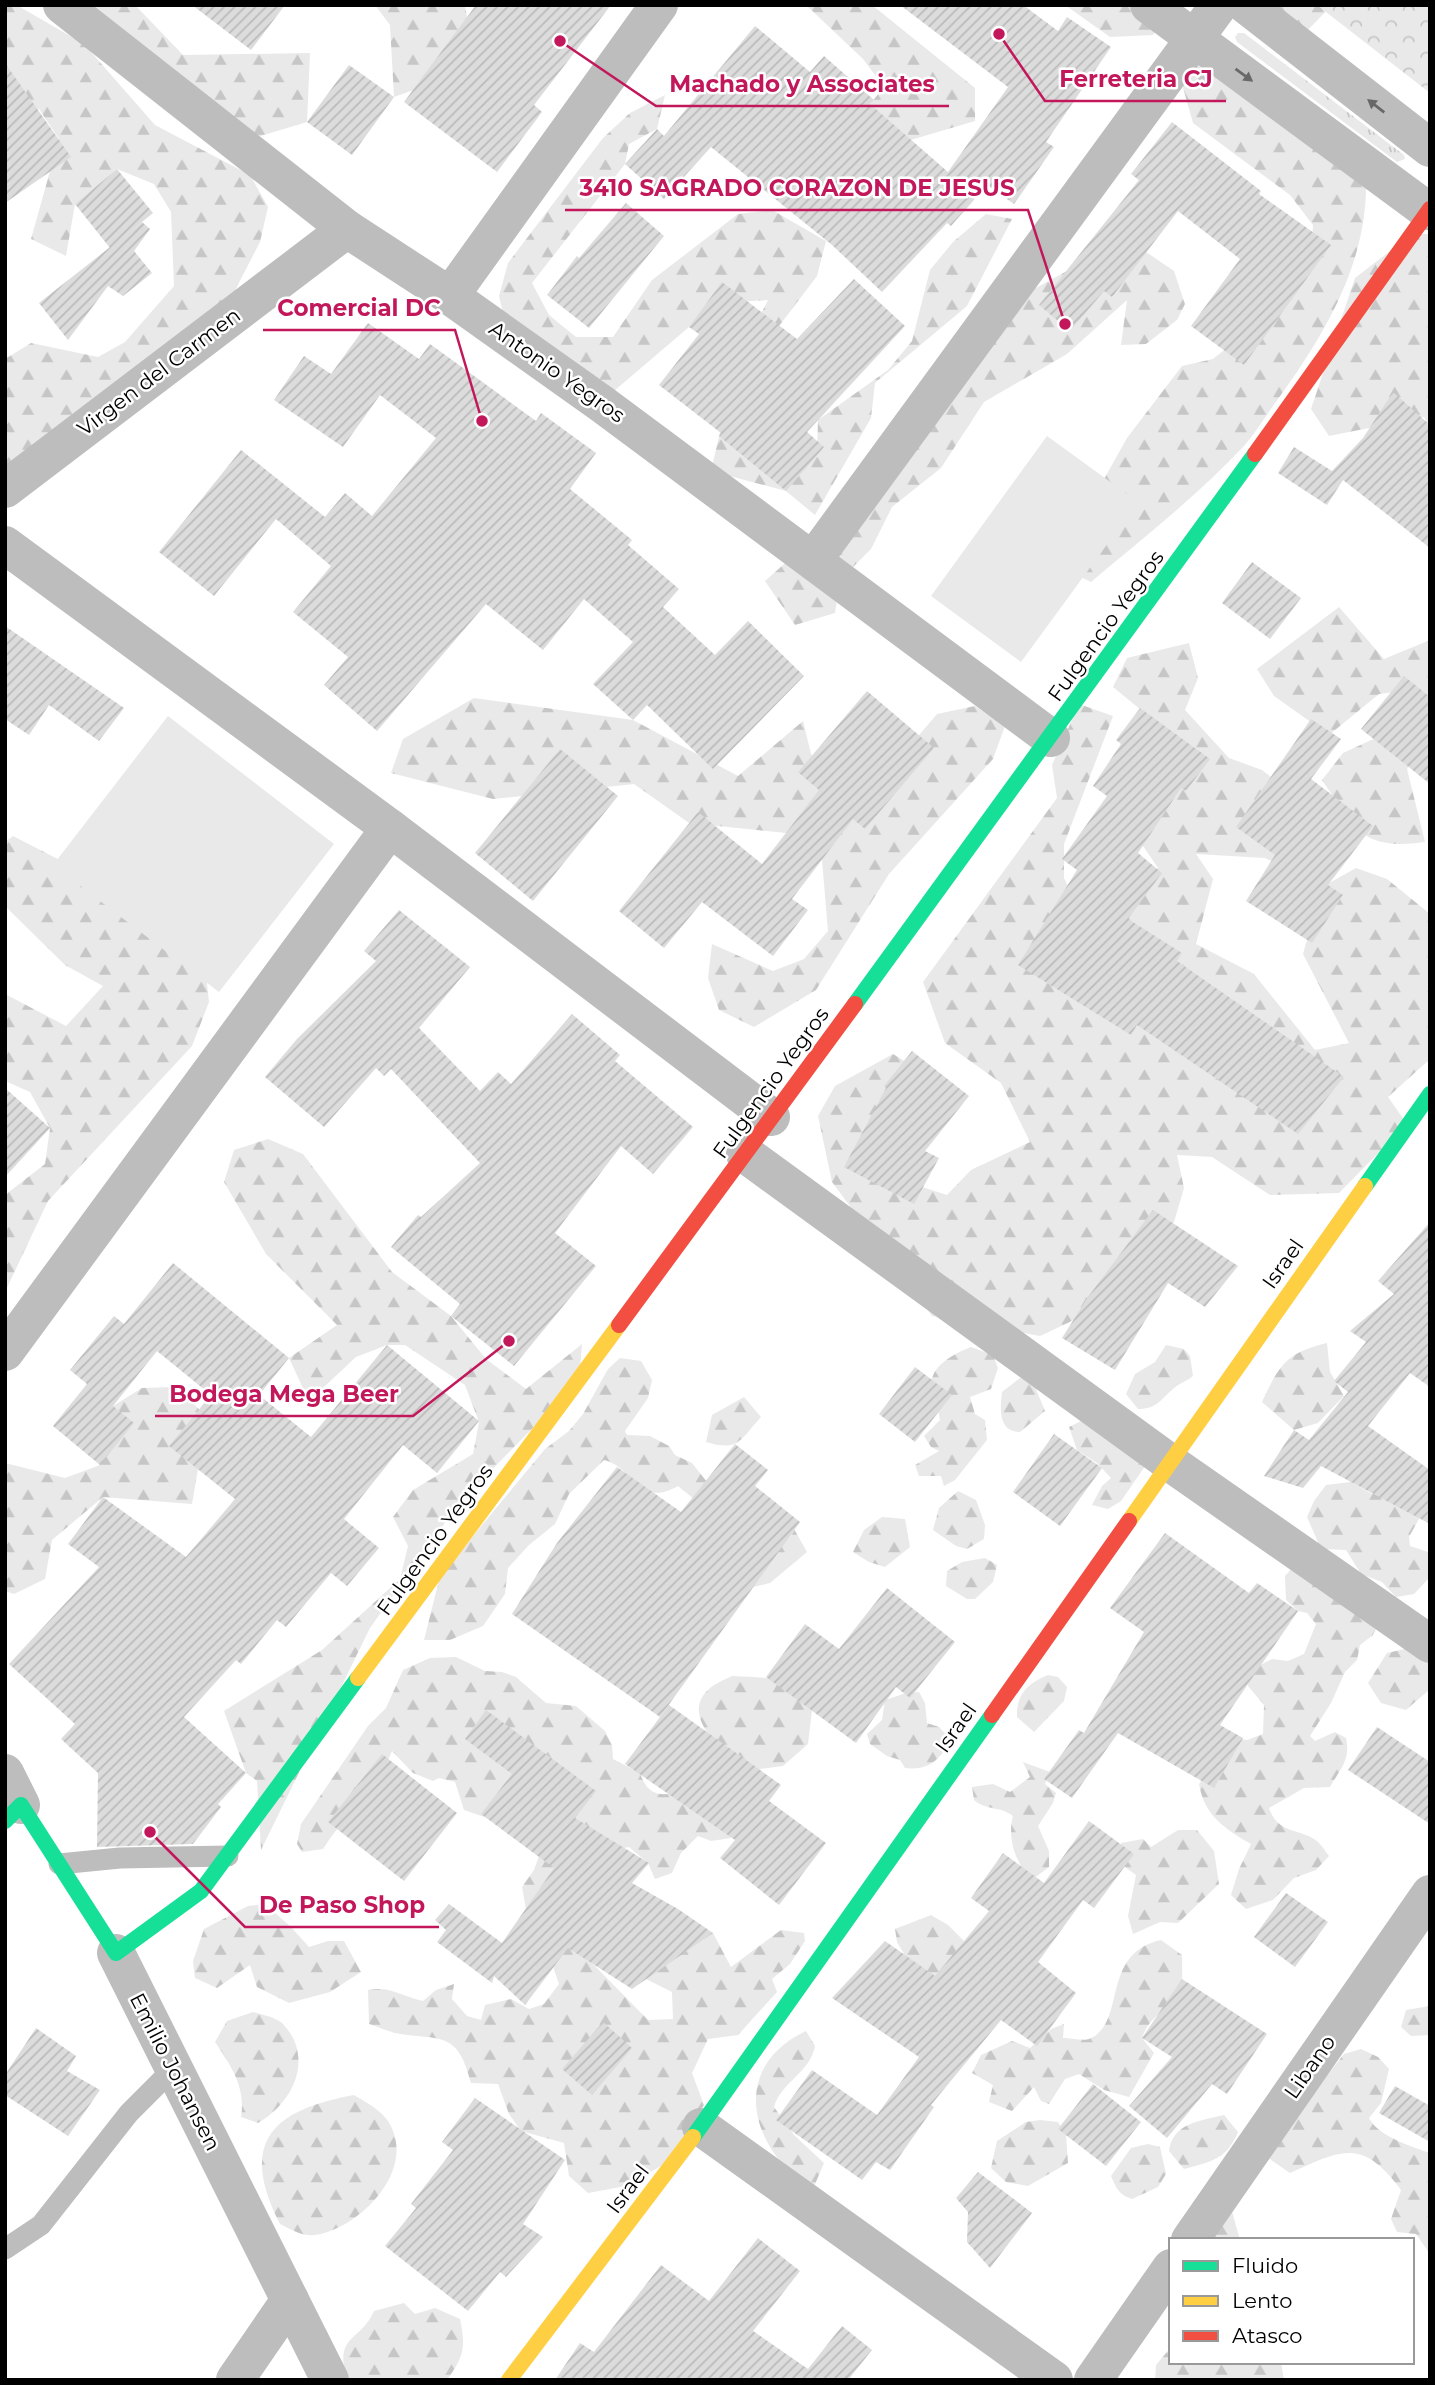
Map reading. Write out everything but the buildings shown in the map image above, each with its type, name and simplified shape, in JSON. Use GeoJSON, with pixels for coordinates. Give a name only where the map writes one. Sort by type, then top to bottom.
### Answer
{"type":"FeatureCollection","features":[{"type":"Feature","properties":{"kind":"street","name":"Antonio Yegros"},"geometry":{"type":"LineString","coordinates":[[62,5],[347,229],[450,296],[814,559],[1051,738]]}},
{"type":"Feature","properties":{"kind":"street"},"geometry":{"type":"LineString","coordinates":[[450,296],[659,5]]}},
{"type":"Feature","properties":{"kind":"street"},"geometry":{"type":"LineString","coordinates":[[1149,5],[1429,210]]}},
{"type":"Feature","properties":{"kind":"street"},"geometry":{"type":"LineString","coordinates":[[814,559],[1219,5]]}},
{"type":"Feature","properties":{"kind":"street"},"geometry":{"type":"LineString","coordinates":[[1246,5],[1430,148]]}},
{"type":"Feature","properties":{"kind":"street","name":"Fulgencio Yegros"},"geometry":{"type":"LineString","coordinates":[[116,1953],[201,1891],[228,1856],[1051,738],[1429,210]]}},
{"type":"Feature","properties":{"kind":"street","name":"Virgen del Carmen"},"geometry":{"type":"LineString","coordinates":[[5,489],[347,229]]}},
{"type":"Feature","properties":{"kind":"street"},"geometry":{"type":"LineString","coordinates":[[5,545],[390,828],[771,1117]]}},
{"type":"Feature","properties":{"kind":"street"},"geometry":{"type":"LineString","coordinates":[[5,1352],[390,828]]}},
{"type":"Feature","properties":{"kind":"street","name":"Israel"},"geometry":{"type":"LineString","coordinates":[[509,2380],[701,2127],[1430,1094]]}},
{"type":"Feature","properties":{"kind":"street"},"geometry":{"type":"LineString","coordinates":[[745,1154],[1169,1462],[1430,1644]]}},
{"type":"Feature","properties":{"kind":"street","name":"Emilio Johansen"},"geometry":{"type":"LineString","coordinates":[[10,1800],[59,1864],[116,1953],[330,2380]]}},
{"type":"Feature","properties":{"kind":"street","name":"Libano"},"geometry":{"type":"LineString","coordinates":[[1191,2238],[1430,1894]]}},
{"type":"Feature","properties":{"kind":"street"},"geometry":{"type":"LineString","coordinates":[[701,2127],[1054,2380]]}},
{"type":"Feature","properties":{"kind":"street"},"geometry":{"type":"LineString","coordinates":[[1093,2380],[1169,2271]]}},
{"type":"Feature","properties":{"kind":"street"},"geometry":{"type":"LineString","coordinates":[[235,2380],[290,2300]]}},
{"type":"Feature","properties":{"kind":"lane"},"geometry":{"type":"LineString","coordinates":[[59,1864],[120,1858],[228,1856]]}},
{"type":"Feature","properties":{"kind":"lane"},"geometry":{"type":"LineString","coordinates":[[5,2249],[41,2225],[129,2113],[174,2068]]}},
{"type":"Feature","properties":{"kind":"green space"},"geometry":{"type":"Polygon","coordinates":[[[88,5],[135,5],[183,55],[310,53],[307,122],[254,138],[88,5]]]}},
{"type":"Feature","properties":{"kind":"green space"},"geometry":{"type":"Polygon","coordinates":[[[375,5],[465,5],[472,50],[419,88],[394,97],[390,25],[375,5]]]}},
{"type":"Feature","properties":{"kind":"green space"},"geometry":{"type":"Polygon","coordinates":[[[806,5],[872,5],[975,88],[975,121],[853,157],[852,126],[884,87],[863,59],[806,5]]]}},
{"type":"Feature","properties":{"kind":"green space"},"geometry":{"type":"Polygon","coordinates":[[[1065,5],[1151,5],[1162,21],[1153,35],[1110,37],[1065,5]]]}},
{"type":"Feature","properties":{"kind":"green space"},"geometry":{"type":"Polygon","coordinates":[[[1278,5],[1332,5],[1303,35],[1274,19],[1278,5]]]}},
{"type":"Feature","properties":{"kind":"green space"},"geometry":{"type":"Polygon","coordinates":[[[1317,5],[1430,5],[1430,93],[1317,5]]]}},
{"type":"Feature","properties":{"kind":"green space"},"geometry":{"type":"Polygon","coordinates":[[[5,6],[20,7],[84,44],[155,125],[250,175],[268,207],[260,242],[214,331],[5,470],[5,359],[31,343],[98,357],[125,342],[174,286],[171,212],[154,184],[117,169],[75,204],[66,256],[31,239],[59,139],[39,109],[5,102],[5,6]]]}},
{"type":"Feature","properties":{"kind":"green space"},"geometry":{"type":"Polygon","coordinates":[[[1238,33],[1244,33],[1404,155],[1405,159],[1397,162],[1237,42],[1235,37],[1238,33]]]}},
{"type":"Feature","properties":{"kind":"green space"},"geometry":{"type":"Polygon","coordinates":[[[1190,57],[1366,186],[1359,244],[1339,299],[1326,325],[1252,436],[1188,500],[1091,582],[1075,574],[1061,556],[1127,438],[1182,366],[1213,359],[1270,313],[1312,241],[1313,225],[1290,195],[1193,123],[1178,70],[1190,57]]]}},
{"type":"Feature","properties":{"kind":"green space"},"geometry":{"type":"Polygon","coordinates":[[[665,95],[657,129],[629,144],[625,164],[532,283],[549,315],[576,337],[613,337],[652,280],[738,214],[772,210],[826,241],[817,276],[732,388],[817,454],[818,420],[888,370],[912,341],[930,270],[953,242],[986,214],[1012,219],[967,306],[875,383],[871,418],[815,515],[786,491],[711,471],[736,362],[768,300],[736,302],[689,327],[607,397],[507,331],[499,296],[508,263],[603,138],[630,113],[665,95]]]}},
{"type":"Feature","properties":{"kind":"green space"},"geometry":{"type":"Polygon","coordinates":[[[1412,234],[1430,234],[1430,427],[1424,417],[1329,436],[1311,409],[1355,278],[1412,234]]]}},
{"type":"Feature","properties":{"kind":"green space"},"geometry":{"type":"Polygon","coordinates":[[[1146,252],[1174,271],[1185,304],[1177,320],[1146,344],[1121,345],[1127,300],[1067,354],[984,402],[941,468],[892,507],[871,549],[840,580],[835,613],[795,625],[765,581],[792,557],[1008,303],[1100,253],[1146,252]]]}},
{"type":"Feature","properties":{"kind":"green space"},"geometry":{"type":"Polygon","coordinates":[[[1047,436],[1138,502],[1021,662],[931,596],[1047,436]]]}},
{"type":"Feature","properties":{"kind":"green space"},"geometry":{"type":"Polygon","coordinates":[[[1339,607],[1384,659],[1430,640],[1430,731],[1407,769],[1425,842],[1403,844],[1373,839],[1352,823],[1322,780],[1343,753],[1406,724],[1413,690],[1379,694],[1329,735],[1274,696],[1257,669],[1339,607]]]}},
{"type":"Feature","properties":{"kind":"green space"},"geometry":{"type":"Polygon","coordinates":[[[1189,643],[1198,678],[1185,710],[1229,758],[1262,770],[1339,829],[1298,873],[1265,858],[1196,854],[1213,879],[1196,944],[1254,974],[1315,1050],[1349,1043],[1303,954],[1322,887],[1356,868],[1387,879],[1430,914],[1430,1059],[1388,1097],[1407,1124],[1339,1193],[1270,1195],[1212,1157],[1177,1155],[1184,1188],[1174,1222],[1110,1303],[1040,1336],[932,1316],[832,1182],[818,1116],[835,1086],[893,1054],[949,1088],[882,1174],[947,1195],[971,1170],[1030,1142],[1001,1083],[945,1043],[923,982],[1057,798],[1052,765],[1079,704],[1113,716],[1064,844],[1064,878],[1079,909],[1114,925],[1158,868],[1139,840],[1196,755],[1113,687],[1127,658],[1189,643]]]}},
{"type":"Feature","properties":{"kind":"green space"},"geometry":{"type":"Polygon","coordinates":[[[474,698],[633,720],[738,776],[803,721],[811,754],[859,806],[937,714],[975,706],[1005,726],[993,759],[889,874],[816,990],[754,1027],[719,1010],[708,978],[712,944],[773,971],[804,959],[828,931],[822,860],[786,833],[689,823],[634,784],[493,799],[391,773],[403,739],[474,698]]]}},
{"type":"Feature","properties":{"kind":"green space"},"geometry":{"type":"Polygon","coordinates":[[[168,716],[334,844],[219,992],[53,865],[168,716]]]}},
{"type":"Feature","properties":{"kind":"green space"},"geometry":{"type":"Polygon","coordinates":[[[13,836],[151,907],[205,965],[209,1002],[192,1046],[48,1201],[5,1292],[5,1195],[45,1164],[50,1128],[30,1092],[5,1081],[5,994],[66,1026],[103,986],[65,965],[5,906],[5,842],[13,836]]]}},
{"type":"Feature","properties":{"kind":"green space"},"geometry":{"type":"Polygon","coordinates":[[[268,1139],[303,1154],[392,1272],[451,1316],[486,1359],[526,1389],[582,1344],[579,1381],[459,1503],[370,1628],[261,1850],[257,1781],[246,1773],[224,1711],[322,1650],[400,1579],[408,1546],[393,1517],[413,1490],[473,1454],[479,1422],[465,1385],[405,1345],[387,1345],[356,1357],[309,1401],[289,1358],[337,1325],[266,1254],[224,1182],[234,1150],[268,1139]]]}},
{"type":"Feature","properties":{"kind":"green space"},"geometry":{"type":"Polygon","coordinates":[[[1327,1343],[1330,1372],[1344,1396],[1318,1423],[1294,1430],[1262,1402],[1286,1362],[1302,1351],[1327,1343]]]}},
{"type":"Feature","properties":{"kind":"green space"},"geometry":{"type":"Polygon","coordinates":[[[1166,1345],[1184,1349],[1190,1356],[1193,1376],[1175,1387],[1154,1406],[1138,1409],[1126,1394],[1135,1374],[1155,1362],[1166,1345]]]}},
{"type":"Feature","properties":{"kind":"green space"},"geometry":{"type":"Polygon","coordinates":[[[971,1347],[993,1355],[998,1368],[991,1389],[970,1397],[975,1414],[985,1420],[987,1440],[955,1480],[944,1486],[941,1476],[919,1476],[915,1465],[939,1451],[931,1447],[924,1436],[940,1420],[932,1387],[934,1373],[944,1361],[971,1347]]]}},
{"type":"Feature","properties":{"kind":"green space"},"geometry":{"type":"Polygon","coordinates":[[[620,1358],[641,1361],[652,1380],[648,1398],[625,1431],[627,1435],[650,1436],[669,1446],[675,1455],[692,1463],[707,1482],[794,1529],[807,1552],[770,1583],[753,1587],[746,1584],[705,1508],[678,1486],[665,1492],[645,1490],[623,1470],[604,1460],[569,1494],[555,1524],[529,1545],[508,1568],[505,1594],[483,1626],[450,1640],[424,1640],[440,1576],[545,1449],[569,1431],[583,1414],[608,1369],[620,1358]]]}},
{"type":"Feature","properties":{"kind":"green space"},"geometry":{"type":"Polygon","coordinates":[[[1020,1378],[1033,1382],[1045,1411],[1020,1432],[1013,1431],[1004,1424],[1001,1405],[1002,1392],[1020,1378]]]}},
{"type":"Feature","properties":{"kind":"green space"},"geometry":{"type":"Polygon","coordinates":[[[176,1387],[201,1411],[178,1435],[198,1469],[192,1504],[103,1497],[52,1540],[45,1579],[14,1594],[5,1591],[5,1463],[65,1478],[100,1465],[113,1406],[142,1388],[176,1387]]]}},
{"type":"Feature","properties":{"kind":"green space"},"geometry":{"type":"Polygon","coordinates":[[[744,1397],[761,1417],[743,1438],[732,1445],[706,1442],[712,1415],[744,1397]]]}},
{"type":"Feature","properties":{"kind":"green space"},"geometry":{"type":"Polygon","coordinates":[[[1087,1418],[1148,1462],[1121,1501],[1108,1509],[1092,1505],[1102,1486],[1111,1478],[1097,1463],[1077,1450],[1069,1427],[1087,1418]]]}},
{"type":"Feature","properties":{"kind":"green space"},"geometry":{"type":"Polygon","coordinates":[[[1351,1482],[1372,1494],[1402,1482],[1426,1506],[1409,1537],[1410,1546],[1428,1552],[1430,1577],[1414,1594],[1396,1597],[1382,1582],[1361,1574],[1346,1550],[1321,1549],[1307,1517],[1314,1501],[1326,1485],[1351,1482]]]}},
{"type":"Feature","properties":{"kind":"green space"},"geometry":{"type":"Polygon","coordinates":[[[958,1491],[976,1500],[985,1525],[984,1539],[967,1549],[956,1546],[933,1530],[939,1508],[958,1491]]]}},
{"type":"Feature","properties":{"kind":"green space"},"geometry":{"type":"Polygon","coordinates":[[[882,1517],[905,1519],[910,1547],[885,1567],[869,1562],[853,1552],[864,1530],[882,1517]]]}},
{"type":"Feature","properties":{"kind":"green space"},"geometry":{"type":"Polygon","coordinates":[[[985,1558],[997,1565],[993,1582],[975,1599],[967,1599],[946,1586],[947,1571],[962,1562],[985,1558]]]}},
{"type":"Feature","properties":{"kind":"green space"},"geometry":{"type":"Polygon","coordinates":[[[1292,1568],[1377,1626],[1373,1635],[1360,1645],[1357,1660],[1345,1672],[1331,1703],[1310,1736],[1315,1741],[1335,1732],[1346,1738],[1347,1752],[1341,1769],[1330,1787],[1304,1788],[1269,1808],[1277,1822],[1316,1840],[1329,1856],[1316,1870],[1294,1878],[1273,1900],[1246,1909],[1231,1895],[1251,1844],[1217,1820],[1206,1804],[1199,1784],[1235,1738],[1247,1740],[1263,1734],[1264,1705],[1248,1686],[1249,1671],[1272,1659],[1288,1661],[1304,1654],[1316,1624],[1307,1613],[1298,1611],[1286,1600],[1285,1576],[1292,1568]]]}},
{"type":"Feature","properties":{"kind":"green space"},"geometry":{"type":"Polygon","coordinates":[[[1409,1648],[1430,1659],[1430,1689],[1406,1710],[1381,1703],[1368,1683],[1387,1653],[1409,1648]]]}},
{"type":"Feature","properties":{"kind":"green space"},"geometry":{"type":"Polygon","coordinates":[[[456,1657],[485,1671],[502,1672],[516,1677],[546,1703],[576,1706],[605,1731],[612,1745],[613,1759],[640,1773],[650,1790],[664,1794],[696,1795],[727,1809],[731,1838],[711,1841],[698,1836],[681,1853],[672,1873],[655,1879],[648,1863],[629,1847],[608,1851],[591,1962],[648,2020],[673,2019],[672,1992],[638,1975],[667,1934],[713,1933],[731,1967],[781,1930],[804,1933],[805,1941],[790,1964],[772,1979],[777,1992],[738,2035],[708,2039],[692,2073],[704,2105],[668,2162],[626,2186],[588,2193],[569,2176],[564,2143],[521,2131],[509,2114],[498,2084],[471,2083],[460,2055],[447,2042],[396,2033],[369,2024],[368,1990],[376,1989],[389,1990],[423,2001],[436,1990],[454,1984],[452,1999],[467,2016],[481,2020],[485,2005],[511,1999],[529,2009],[544,2004],[559,1984],[549,1955],[526,1909],[522,1887],[534,1870],[539,1856],[502,1823],[464,1810],[455,1782],[439,1778],[433,1781],[413,1773],[392,1751],[370,1789],[323,1849],[302,1852],[297,1844],[301,1824],[368,1726],[386,1708],[403,1670],[430,1658],[456,1657]]]}},
{"type":"Feature","properties":{"kind":"green space"},"geometry":{"type":"Polygon","coordinates":[[[1048,1675],[1058,1677],[1067,1687],[1064,1701],[1034,1732],[1017,1717],[1017,1709],[1025,1690],[1048,1675]]]}},
{"type":"Feature","properties":{"kind":"green space"},"geometry":{"type":"Polygon","coordinates":[[[732,1676],[769,1678],[787,1684],[812,1710],[808,1744],[783,1766],[744,1771],[708,1734],[699,1712],[700,1701],[710,1688],[732,1676]]]}},
{"type":"Feature","properties":{"kind":"green space"},"geometry":{"type":"Polygon","coordinates":[[[919,1692],[925,1703],[927,1723],[939,1727],[951,1740],[932,1763],[920,1768],[905,1768],[900,1760],[887,1756],[870,1744],[867,1734],[882,1720],[885,1700],[919,1692]]]}},
{"type":"Feature","properties":{"kind":"green space"},"geometry":{"type":"Polygon","coordinates":[[[1023,1762],[1050,1772],[1045,1784],[1056,1793],[1053,1803],[1038,1826],[1049,1851],[1049,1867],[1033,1879],[1021,1866],[1014,1850],[1011,1832],[1013,1816],[974,1800],[972,1787],[993,1784],[1010,1792],[1030,1777],[1023,1762]]]}},
{"type":"Feature","properties":{"kind":"green space"},"geometry":{"type":"Polygon","coordinates":[[[1178,1830],[1197,1830],[1214,1851],[1219,1884],[1178,1923],[1160,1922],[1133,1934],[1128,1916],[1136,1875],[1118,1862],[1121,1843],[1143,1839],[1151,1847],[1178,1830]]]}},
{"type":"Feature","properties":{"kind":"green space"},"geometry":{"type":"Polygon","coordinates":[[[265,1904],[309,1947],[328,1941],[344,1941],[361,1972],[330,1992],[289,2003],[257,1987],[250,1965],[217,1988],[195,1978],[193,1961],[204,1929],[248,1906],[265,1904]]]}},
{"type":"Feature","properties":{"kind":"green space"},"geometry":{"type":"Polygon","coordinates":[[[931,1915],[948,1925],[965,1942],[953,1989],[907,1959],[897,1942],[895,1929],[931,1915]]]}},
{"type":"Feature","properties":{"kind":"green space"},"geometry":{"type":"Polygon","coordinates":[[[1161,1940],[1182,1955],[1181,1985],[1173,2000],[1145,2031],[1142,2038],[1154,2053],[1129,2097],[1104,2090],[1079,2074],[1065,2079],[1049,2104],[1041,2101],[1034,2087],[1012,2111],[989,2102],[993,2085],[972,2073],[981,2055],[1012,2041],[1030,2048],[1051,2029],[1064,2024],[1063,2038],[1089,2039],[1101,2031],[1108,2019],[1121,1973],[1129,1959],[1142,1948],[1161,1940]]]}},
{"type":"Feature","properties":{"kind":"green space"},"geometry":{"type":"Polygon","coordinates":[[[1430,2006],[1430,2035],[1411,2036],[1401,2027],[1406,2010],[1430,2006]]]}},
{"type":"Feature","properties":{"kind":"green space"},"geometry":{"type":"Polygon","coordinates":[[[253,2012],[283,2024],[293,2037],[298,2051],[296,2079],[290,2092],[281,2104],[258,2123],[241,2117],[239,2086],[232,2068],[215,2042],[227,2021],[253,2012]]]}},
{"type":"Feature","properties":{"kind":"green space"},"geometry":{"type":"Polygon","coordinates":[[[806,2031],[815,2046],[812,2055],[802,2071],[783,2091],[774,2107],[794,2135],[824,2163],[813,2189],[786,2169],[770,2147],[756,2109],[757,2090],[771,2057],[786,2043],[806,2031]]]}},
{"type":"Feature","properties":{"kind":"green space"},"geometry":{"type":"Polygon","coordinates":[[[1361,2049],[1378,2057],[1389,2069],[1381,2103],[1369,2118],[1388,2135],[1430,2153],[1430,2254],[1416,2234],[1397,2232],[1391,2219],[1401,2190],[1374,2162],[1362,2155],[1337,2154],[1290,2173],[1264,2155],[1344,2054],[1361,2049]]]}},
{"type":"Feature","properties":{"kind":"green space"},"geometry":{"type":"Polygon","coordinates":[[[354,2095],[382,2114],[393,2131],[397,2148],[387,2182],[363,2211],[331,2231],[306,2235],[280,2224],[268,2196],[262,2171],[263,2151],[270,2134],[283,2121],[302,2110],[354,2095]]]}},
{"type":"Feature","properties":{"kind":"green space"},"geometry":{"type":"Polygon","coordinates":[[[1224,2115],[1238,2132],[1229,2148],[1217,2158],[1184,2169],[1169,2151],[1176,2134],[1189,2124],[1224,2115]]]}},
{"type":"Feature","properties":{"kind":"green space"},"geometry":{"type":"Polygon","coordinates":[[[1026,2122],[1058,2122],[1066,2135],[1068,2163],[1028,2186],[1006,2182],[991,2168],[997,2141],[1026,2122]]]}},
{"type":"Feature","properties":{"kind":"green space"},"geometry":{"type":"Polygon","coordinates":[[[1148,2144],[1160,2147],[1166,2174],[1158,2187],[1132,2199],[1118,2190],[1111,2176],[1131,2148],[1148,2144]]]}},
{"type":"Feature","properties":{"kind":"green space"},"geometry":{"type":"Polygon","coordinates":[[[1231,2208],[1239,2238],[1199,2238],[1231,2208]]]}},
{"type":"Feature","properties":{"kind":"green space"},"geometry":{"type":"Polygon","coordinates":[[[404,2303],[415,2314],[435,2308],[460,2319],[462,2351],[447,2380],[347,2380],[344,2354],[350,2340],[362,2329],[374,2311],[404,2303]]]}},
{"type":"Feature","properties":{"kind":"green space"},"geometry":{"type":"Polygon","coordinates":[[[1169,2349],[1169,2364],[1281,2364],[1284,2380],[1155,2380],[1156,2365],[1169,2349]]]}},
{"type":"Feature","properties":{"kind":"traffic: fast"},"geometry":{"type":"LineString","coordinates":[[855,1004],[1255,454]]}},
{"type":"Feature","properties":{"kind":"traffic: fast"},"geometry":{"type":"LineString","coordinates":[[1365,1186],[1430,1094]]}},
{"type":"Feature","properties":{"kind":"traffic: fast"},"geometry":{"type":"LineString","coordinates":[[5,1821],[21,1805],[116,1953],[201,1891],[358,1678]]}},
{"type":"Feature","properties":{"kind":"traffic: fast"},"geometry":{"type":"LineString","coordinates":[[693,2137],[992,1715]]}},
{"type":"Feature","properties":{"kind":"traffic: slow"},"geometry":{"type":"LineString","coordinates":[[1129,1521],[1365,1186]]}},
{"type":"Feature","properties":{"kind":"traffic: slow"},"geometry":{"type":"LineString","coordinates":[[358,1678],[619,1325]]}},
{"type":"Feature","properties":{"kind":"traffic: slow"},"geometry":{"type":"LineString","coordinates":[[509,2380],[693,2137]]}},
{"type":"Feature","properties":{"kind":"traffic: jam"},"geometry":{"type":"LineString","coordinates":[[1255,454],[1430,209]]}},
{"type":"Feature","properties":{"kind":"traffic: jam"},"geometry":{"type":"LineString","coordinates":[[619,1325],[855,1004]]}},
{"type":"Feature","properties":{"kind":"traffic: jam"},"geometry":{"type":"LineString","coordinates":[[992,1715],[1129,1521]]}},
{"type":"Feature","properties":{"kind":"place","name":"Ferreteria CJ"},"geometry":{"type":"Point","coordinates":[999,34]}},
{"type":"Feature","properties":{"kind":"place","name":"Machado y Associates"},"geometry":{"type":"Point","coordinates":[560,41]}},
{"type":"Feature","properties":{"kind":"place","name":"3410 SAGRADO CORAZON DE JESUS"},"geometry":{"type":"Point","coordinates":[1065,324]}},
{"type":"Feature","properties":{"kind":"place","name":"Comercial DC"},"geometry":{"type":"Point","coordinates":[482,421]}},
{"type":"Feature","properties":{"kind":"place","name":"Bodega Mega Beer"},"geometry":{"type":"Point","coordinates":[509,1341]}},
{"type":"Feature","properties":{"kind":"place","name":"De Paso Shop"},"geometry":{"type":"Point","coordinates":[150,1832]}}]}
